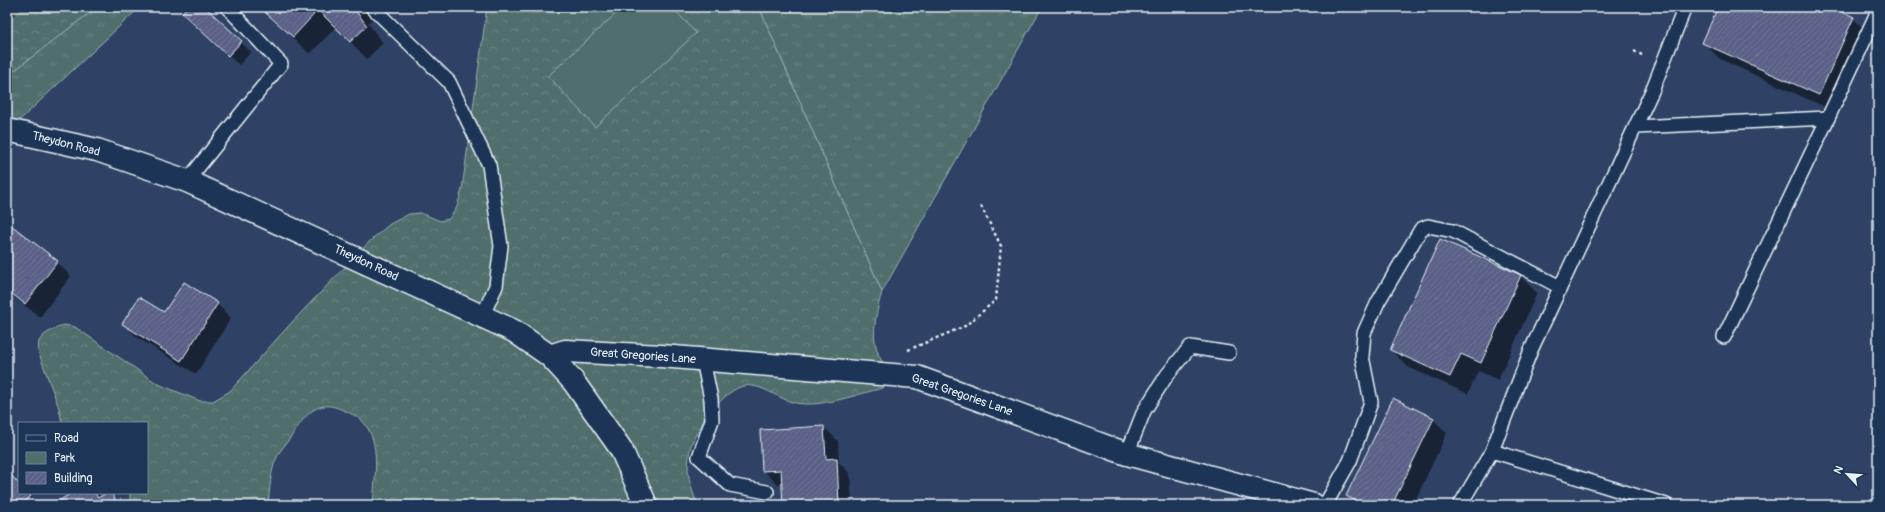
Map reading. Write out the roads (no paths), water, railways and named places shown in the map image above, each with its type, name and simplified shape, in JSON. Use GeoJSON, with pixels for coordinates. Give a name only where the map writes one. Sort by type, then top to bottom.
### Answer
{"type":"FeatureCollection","features":[{"type":"Feature","properties":{"kind":"street","name":"Theydon Road"},"geometry":{"type":"LineString","coordinates":[[7,130],[97,150],[187,181],[514,331],[550,356],[573,381],[621,449],[646,505]]}},
{"type":"Feature","properties":{"kind":"street","name":"Great Gregories Lane"},"geometry":{"type":"LineString","coordinates":[[550,356],[565,351],[917,377],[1127,454],[1314,505]]}},
{"type":"Feature","properties":{"kind":"lane"},"geometry":{"type":"LineString","coordinates":[[187,181],[281,64],[227,7]]}},
{"type":"Feature","properties":{"kind":"lane"},"geometry":{"type":"LineString","coordinates":[[372,7],[449,82],[489,166],[501,246],[496,286],[482,317]]}},
{"type":"Feature","properties":{"kind":"lane"},"geometry":{"type":"LineString","coordinates":[[1460,505],[1492,451],[1531,350],[1636,127],[1652,91],[1685,7]]}},
{"type":"Feature","properties":{"kind":"lane"},"geometry":{"type":"LineString","coordinates":[[1724,337],[1878,11]]}},
{"type":"Feature","properties":{"kind":"lane"},"geometry":{"type":"LineString","coordinates":[[1636,127],[1828,118]]}},
{"type":"Feature","properties":{"kind":"lane"},"geometry":{"type":"LineString","coordinates":[[1325,505],[1350,461],[1371,402],[1362,356],[1364,333],[1378,302],[1421,229],[1428,226],[1453,231],[1560,287]]}},
{"type":"Feature","properties":{"kind":"lane"},"geometry":{"type":"LineString","coordinates":[[1127,454],[1144,411],[1168,375],[1190,347],[1229,353]]}},
{"type":"Feature","properties":{"kind":"lane"},"geometry":{"type":"LineString","coordinates":[[703,360],[711,399],[712,420],[699,457],[730,485],[767,492]]}},
{"type":"Feature","properties":{"kind":"lane"},"geometry":{"type":"LineString","coordinates":[[1492,451],[1666,505]]}}]}
